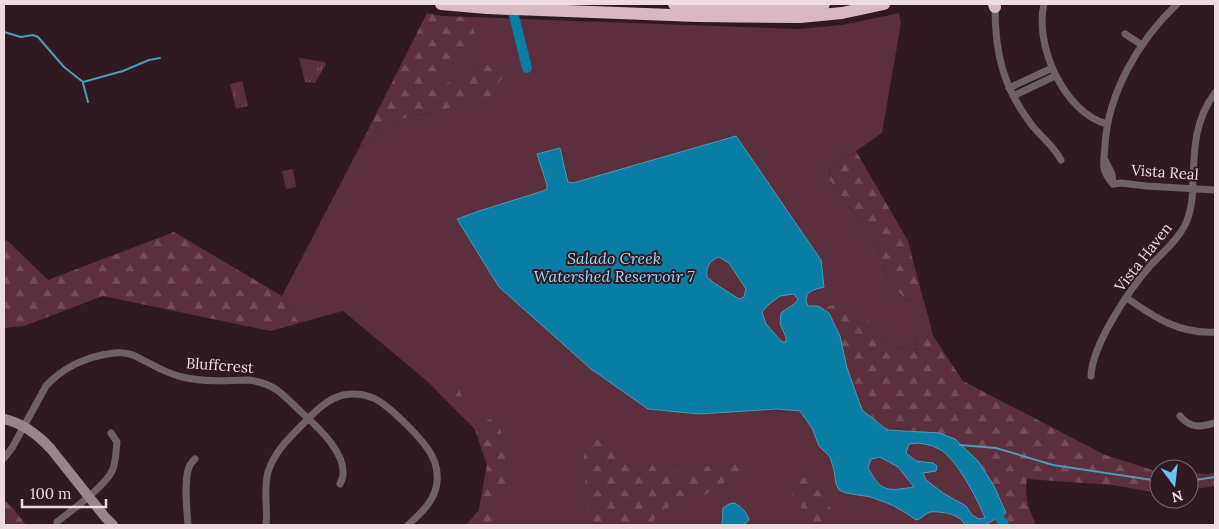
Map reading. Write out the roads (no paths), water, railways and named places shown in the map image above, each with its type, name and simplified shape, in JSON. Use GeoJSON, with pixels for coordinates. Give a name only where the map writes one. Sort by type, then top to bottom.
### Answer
{"type":"FeatureCollection","features":[{"type":"Feature","properties":{"kind":"highway"},"geometry":{"type":"LineString","coordinates":[[441,4],[488,8],[800,17],[842,13],[884,4]]}},
{"type":"Feature","properties":{"kind":"highway"},"geometry":{"type":"LineString","coordinates":[[674,4],[799,6],[824,4]]}},
{"type":"Feature","properties":{"kind":"street"},"geometry":{"type":"LineString","coordinates":[[1044,4],[1042,16],[1044,44],[1055,76],[1074,102],[1094,118],[1107,124],[1116,95],[1142,44],[1160,21],[1177,4]]}},
{"type":"Feature","properties":{"kind":"street"},"geometry":{"type":"LineString","coordinates":[[995,5],[995,33],[1002,70],[1009,88],[1032,125],[1054,148],[1061,160]]}},
{"type":"Feature","properties":{"kind":"street"},"geometry":{"type":"LineString","coordinates":[[1125,34],[1142,44]]}},
{"type":"Feature","properties":{"kind":"street"},"geometry":{"type":"LineString","coordinates":[[1009,88],[1052,68]]}},
{"type":"Feature","properties":{"kind":"street"},"geometry":{"type":"LineString","coordinates":[[1013,96],[1055,76]]}},
{"type":"Feature","properties":{"kind":"street"},"geometry":{"type":"LineString","coordinates":[[1032,77],[1036,85]]}},
{"type":"Feature","properties":{"kind":"street","name":"Vista Haven"},"geometry":{"type":"LineString","coordinates":[[1091,376],[1093,361],[1109,326],[1148,268],[1183,229],[1191,210],[1194,149],[1198,127],[1215,93]]}},
{"type":"Feature","properties":{"kind":"street","name":"Vista Real"},"geometry":{"type":"LineString","coordinates":[[1107,124],[1104,158],[1112,174],[1113,184],[1215,190]]}},
{"type":"Feature","properties":{"kind":"street"},"geometry":{"type":"LineString","coordinates":[[1127,298],[1148,313],[1175,326],[1198,332],[1215,332]]}},
{"type":"Feature","properties":{"kind":"street","name":"Bluffcrest"},"geometry":{"type":"LineString","coordinates":[[4,458],[24,428],[46,386],[53,378],[79,361],[113,353],[123,353],[133,355],[162,370],[182,377],[208,382],[248,380],[260,382],[278,391],[309,418],[339,454],[344,472],[340,484]]}},
{"type":"Feature","properties":{"kind":"street"},"geometry":{"type":"LineString","coordinates":[[266,525],[265,489],[270,467],[281,447],[326,403],[340,396],[354,394],[373,398],[384,404],[423,442],[435,462],[437,482],[434,494],[428,506],[408,525]]}},
{"type":"Feature","properties":{"kind":"street"},"geometry":{"type":"LineString","coordinates":[[1180,416],[1192,426],[1215,423]]}},
{"type":"Feature","properties":{"kind":"street"},"geometry":{"type":"LineString","coordinates":[[4,420],[14,422],[38,436],[51,449],[113,525]]}},
{"type":"Feature","properties":{"kind":"street"},"geometry":{"type":"LineString","coordinates":[[57,525],[57,522],[110,477],[114,467],[117,442],[111,433]]}},
{"type":"Feature","properties":{"kind":"street"},"geometry":{"type":"LineString","coordinates":[[188,525],[186,504],[187,482],[190,465],[195,459]]}},
{"type":"Feature","properties":{"kind":"water","name":"Salado Creek Watershed Reservoir 7"},"geometry":{"type":"Polygon","coordinates":[[[736,136],[821,260],[824,287],[807,294],[806,301],[808,306],[818,306],[829,313],[840,336],[847,368],[862,410],[887,430],[939,433],[955,439],[978,461],[994,486],[1006,513],[985,525],[966,525],[955,516],[938,512],[930,512],[916,520],[892,505],[871,497],[839,490],[830,457],[819,446],[812,428],[800,411],[777,409],[699,414],[648,409],[591,369],[499,287],[457,219],[547,189],[537,154],[560,148],[568,182],[573,183],[736,136]],[[719,257],[713,260],[707,270],[707,277],[739,299],[744,297],[746,289],[729,263],[719,257]],[[794,294],[780,296],[762,312],[766,324],[782,342],[786,342],[786,337],[780,324],[781,313],[798,300],[794,294]],[[909,444],[906,453],[916,461],[933,463],[937,466],[936,471],[923,473],[926,480],[943,493],[966,506],[972,515],[979,519],[985,518],[965,479],[944,452],[928,445],[909,444]],[[880,457],[871,459],[868,468],[882,486],[891,489],[914,487],[898,467],[880,457]]]}},
{"type":"Feature","properties":{"kind":"water"},"geometry":{"type":"Polygon","coordinates":[[[734,503],[743,510],[749,520],[740,525],[722,525],[723,508],[734,503]]]}},
{"type":"Feature","properties":{"kind":"waterway"},"geometry":{"type":"LineString","coordinates":[[511,4],[527,68]]}},
{"type":"Feature","properties":{"kind":"waterway"},"geometry":{"type":"LineString","coordinates":[[4,32],[21,37],[33,35],[38,37],[64,67],[83,82],[160,58]]}},
{"type":"Feature","properties":{"kind":"waterway"},"geometry":{"type":"LineString","coordinates":[[83,83],[88,102]]}},
{"type":"Feature","properties":{"kind":"waterway"},"geometry":{"type":"LineString","coordinates":[[960,445],[996,448],[1053,465],[1149,479]]}},
{"type":"Feature","properties":{"kind":"waterway"},"geometry":{"type":"LineString","coordinates":[[1199,479],[1215,477]]}},
{"type":"Feature","properties":{"kind":"waterway"},"geometry":{"type":"LineString","coordinates":[[993,507],[1004,525]]}}]}
